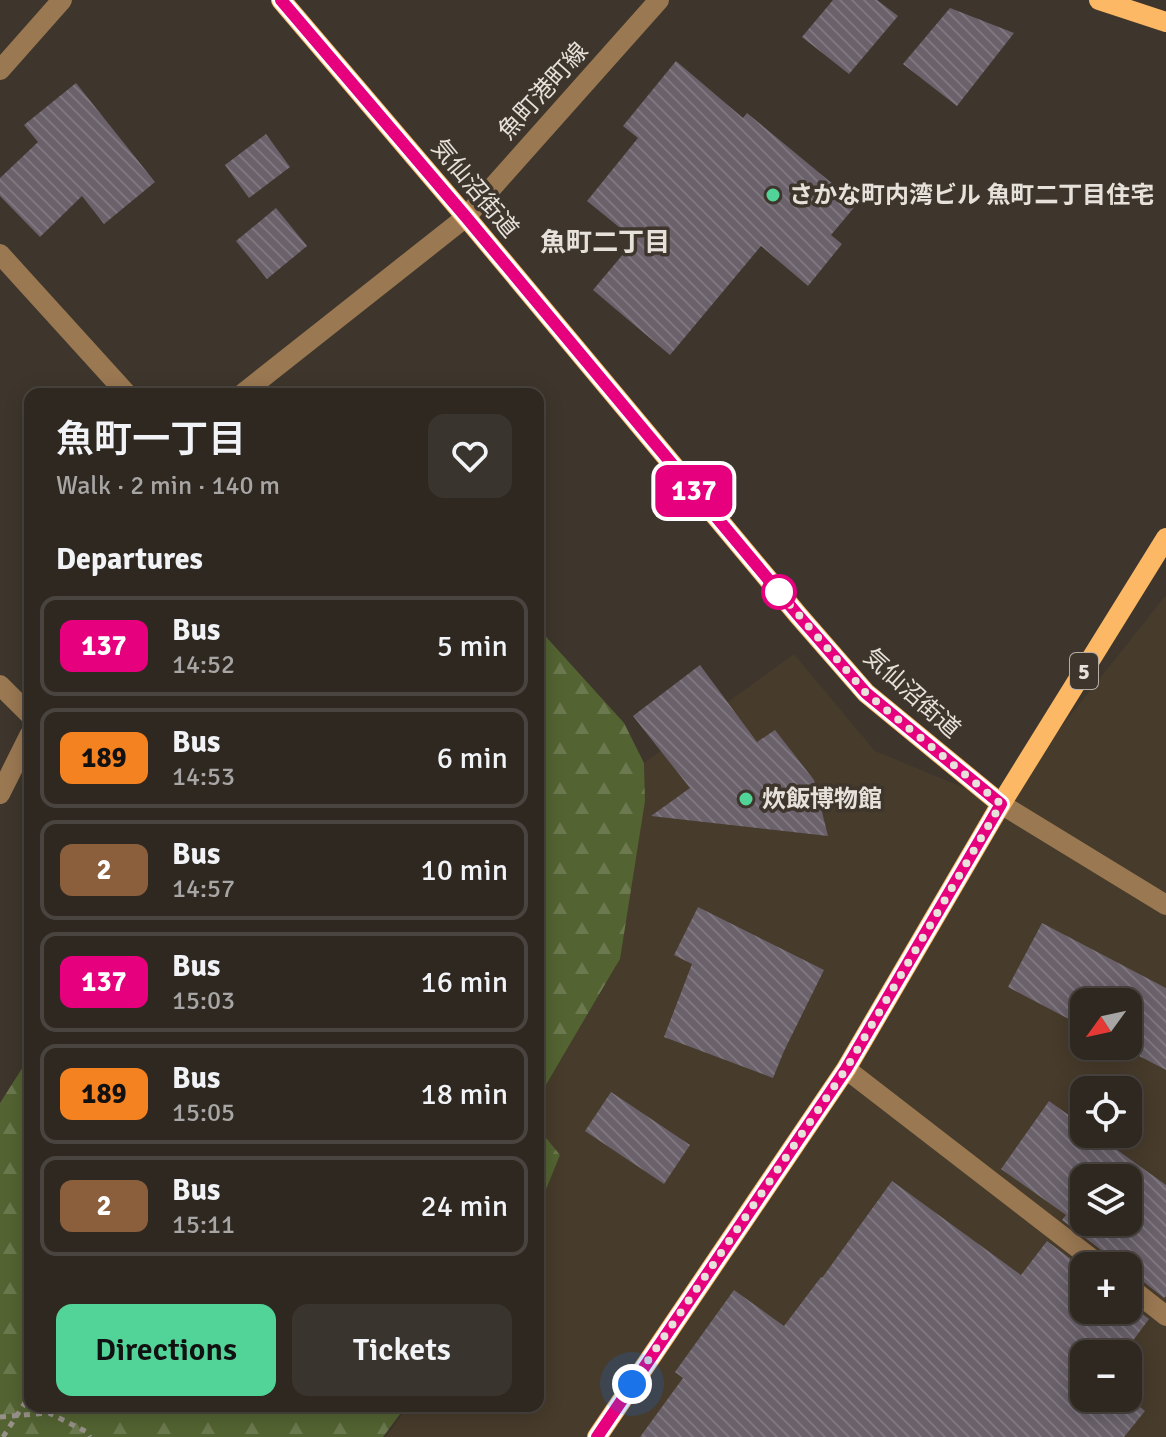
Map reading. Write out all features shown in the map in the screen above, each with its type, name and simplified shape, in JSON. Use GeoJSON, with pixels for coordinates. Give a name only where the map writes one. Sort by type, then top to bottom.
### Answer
{"type":"FeatureCollection","features":[{"type":"Feature","properties":{"kind":"main road","name":"気仙沼街道"},"geometry":{"type":"LineString","coordinates":[[281,0],[866,693],[1001,804]]}},
{"type":"Feature","properties":{"kind":"main road"},"geometry":{"type":"LineString","coordinates":[[1099,0],[1166,22]]}},
{"type":"Feature","properties":{"kind":"main road","name":"5"},"geometry":{"type":"LineString","coordinates":[[1001,804],[1166,538]]}},
{"type":"Feature","properties":{"kind":"main road"},"geometry":{"type":"LineString","coordinates":[[597,1437],[846,1069],[1001,804]]}},
{"type":"Feature","properties":{"kind":"street"},"geometry":{"type":"LineString","coordinates":[[0,70],[62,0]]}},
{"type":"Feature","properties":{"kind":"street","name":"魚町港町線"},"geometry":{"type":"LineString","coordinates":[[250,388],[466,217],[659,0]]}},
{"type":"Feature","properties":{"kind":"street"},"geometry":{"type":"LineString","coordinates":[[0,254],[122,388]]}},
{"type":"Feature","properties":{"kind":"street"},"geometry":{"type":"LineString","coordinates":[[0,685],[24,709]]}},
{"type":"Feature","properties":{"kind":"street"},"geometry":{"type":"LineString","coordinates":[[0,794],[24,746]]}},
{"type":"Feature","properties":{"kind":"street"},"geometry":{"type":"LineString","coordinates":[[1001,804],[1166,905]]}},
{"type":"Feature","properties":{"kind":"street"},"geometry":{"type":"LineString","coordinates":[[846,1069],[1083,1252]]}},
{"type":"Feature","properties":{"kind":"street"},"geometry":{"type":"LineString","coordinates":[[1142,1297],[1166,1316]]}},
{"type":"Feature","properties":{"kind":"path"},"geometry":{"type":"LineString","coordinates":[[3,1437],[24,1404]]}},
{"type":"Feature","properties":{"kind":"path"},"geometry":{"type":"LineString","coordinates":[[0,1417],[49,1413],[87,1432],[90,1437]]}},
{"type":"Feature","properties":{"kind":"shaded area"},"geometry":{"type":"Polygon","coordinates":[[[1166,595],[1166,1437],[386,1437],[404,1412],[544,1412],[544,1194],[560,1155],[544,1135],[544,1088],[616,967],[645,801],[644,763],[794,654],[875,751],[1001,803],[1166,595]]]}},
{"type":"Feature","properties":{"kind":"green space"},"geometry":{"type":"Polygon","coordinates":[[[544,635],[624,723],[644,763],[645,801],[620,959],[544,1088],[544,635]]]}},
{"type":"Feature","properties":{"kind":"green space"},"geometry":{"type":"Polygon","coordinates":[[[24,1065],[24,1412],[402,1412],[383,1437],[0,1437],[0,1103],[24,1065]]]}},
{"type":"Feature","properties":{"kind":"green space"},"geometry":{"type":"Polygon","coordinates":[[[544,1135],[560,1155],[544,1194],[544,1135]]]}},
{"type":"Feature","properties":{"kind":"building"},"geometry":{"type":"Polygon","coordinates":[[[833,0],[877,0],[898,16],[849,74],[802,37],[833,0]]]}},
{"type":"Feature","properties":{"kind":"building"},"geometry":{"type":"Polygon","coordinates":[[[950,8],[1014,33],[957,106],[903,64],[950,8]]]}},
{"type":"Feature","properties":{"kind":"building"},"geometry":{"type":"Polygon","coordinates":[[[676,61],[743,118],[747,113],[857,204],[831,235],[842,244],[808,286],[761,246],[670,355],[593,290],[635,240],[587,201],[638,138],[623,126],[676,61]]]}},
{"type":"Feature","properties":{"kind":"building"},"geometry":{"type":"Polygon","coordinates":[[[76,83],[155,182],[104,224],[82,196],[40,237],[0,196],[0,178],[38,142],[24,125],[76,83]]]}},
{"type":"Feature","properties":{"kind":"building"},"geometry":{"type":"Polygon","coordinates":[[[266,134],[290,167],[249,198],[225,165],[266,134]]]}},
{"type":"Feature","properties":{"kind":"building"},"geometry":{"type":"Polygon","coordinates":[[[276,208],[307,246],[267,279],[236,241],[276,208]]]}},
{"type":"Feature","properties":{"kind":"building"},"geometry":{"type":"Polygon","coordinates":[[[700,665],[757,742],[775,730],[814,780],[828,836],[651,816],[690,788],[633,716],[700,665]]]}},
{"type":"Feature","properties":{"kind":"building"},"geometry":{"type":"Polygon","coordinates":[[[698,907],[824,970],[773,1078],[664,1037],[692,964],[674,955],[698,907]]]}},
{"type":"Feature","properties":{"kind":"building"},"geometry":{"type":"Polygon","coordinates":[[[1042,923],[1166,988],[1166,1070],[1142,1057],[1142,988],[1070,988],[1070,1020],[1008,987],[1042,923]]]}},
{"type":"Feature","properties":{"kind":"building"},"geometry":{"type":"Polygon","coordinates":[[[611,1092],[690,1145],[664,1184],[585,1131],[611,1092]]]}},
{"type":"Feature","properties":{"kind":"building"},"geometry":{"type":"Polygon","coordinates":[[[1049,1101],[1070,1116],[1070,1148],[1114,1148],[1137,1164],[1070,1164],[1070,1226],[1062,1220],[1066,1215],[1001,1169],[1049,1101]]]}},
{"type":"Feature","properties":{"kind":"building"},"geometry":{"type":"Polygon","coordinates":[[[1142,1168],[1166,1185],[1166,1296],[1164,1298],[1142,1281],[1142,1252],[1104,1252],[1083,1236],[1142,1236],[1142,1168]]]}},
{"type":"Feature","properties":{"kind":"building"},"geometry":{"type":"Polygon","coordinates":[[[892,1181],[1021,1275],[1047,1241],[1070,1258],[1070,1324],[1142,1324],[1142,1314],[1149,1319],[1133,1340],[1070,1340],[1070,1412],[1142,1412],[1142,1409],[1145,1411],[1124,1437],[640,1437],[683,1378],[675,1372],[734,1290],[784,1326],[892,1181]]]}},
{"type":"Feature","properties":{"kind":"bus line","name":"137"},"geometry":{"type":"LineString","coordinates":[[281,0],[866,693],[1001,804],[846,1069],[597,1437]]}},
{"type":"Feature","properties":{"kind":"place","name":"さかな町内湾ビル 魚町二丁目住宅"},"geometry":{"type":"Point","coordinates":[773,195]}},
{"type":"Feature","properties":{"kind":"place","name":"炊飯博物館"},"geometry":{"type":"Point","coordinates":[746,799]}},
{"type":"Feature","properties":{"kind":"district","name":"魚町二丁目"},"geometry":{"type":"Point","coordinates":[605,242]}},
{"type":"Feature","properties":{"kind":"route"},"geometry":{"type":"LineString","coordinates":[[632,1384],[846,1069],[1001,804],[866,693],[779,592]]}}]}
